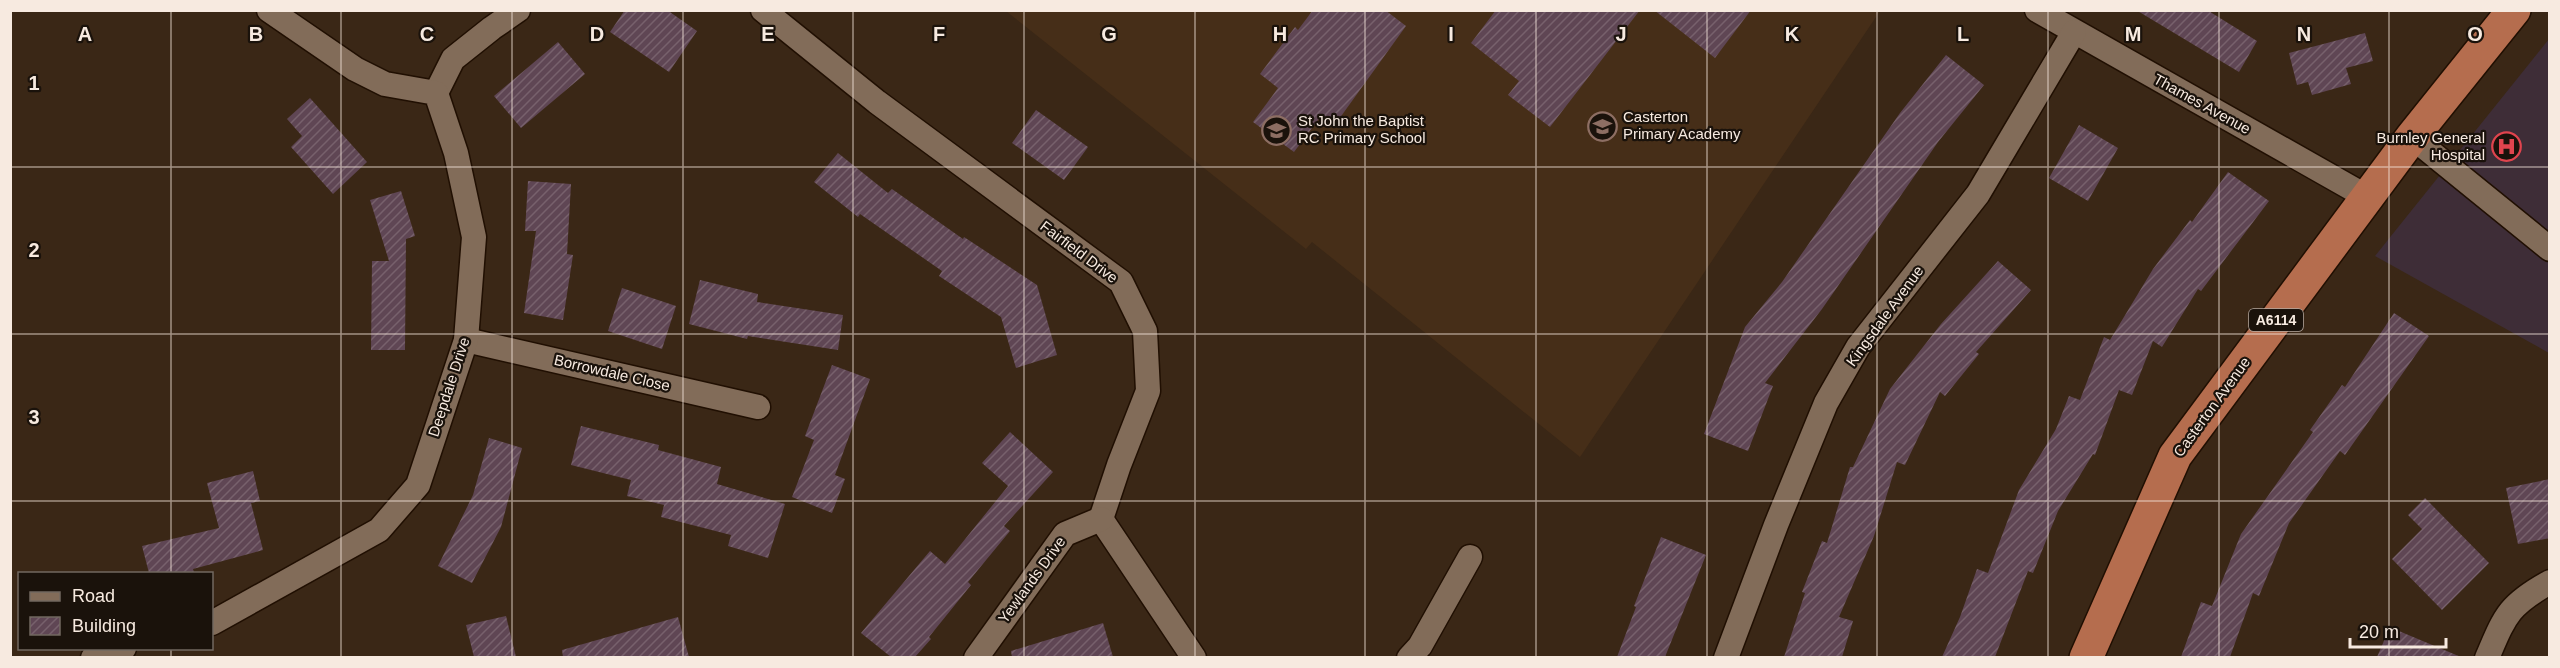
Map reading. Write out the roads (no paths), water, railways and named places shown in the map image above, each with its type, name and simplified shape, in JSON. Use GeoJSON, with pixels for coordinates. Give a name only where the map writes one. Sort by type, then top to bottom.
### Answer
{"type":"FeatureCollection","features":[{"type":"Feature","properties":{"kind":"highway","name":"Casterton Avenue"},"geometry":{"type":"LineString","coordinates":[[2086,657],[2175,456],[2412,137],[2514,10]]}},
{"type":"Feature","properties":{"kind":"street"},"geometry":{"type":"LineString","coordinates":[[268,10],[356,69],[385,84],[436,93],[453,58],[519,10]]}},
{"type":"Feature","properties":{"kind":"street","name":"Fairfield Drive"},"geometry":{"type":"LineString","coordinates":[[763,10],[877,102],[1121,282],[1145,331],[1148,391],[1101,519]]}},
{"type":"Feature","properties":{"kind":"street","name":"Thames Avenue"},"geometry":{"type":"LineString","coordinates":[[2037,10],[2367,197]]}},
{"type":"Feature","properties":{"kind":"street","name":"Kingsdale Avenue"},"geometry":{"type":"LineString","coordinates":[[1726,657],[1776,525],[1826,403],[1858,347],[1978,194],[2074,32]]}},
{"type":"Feature","properties":{"kind":"street","name":"Deepdale Drive"},"geometry":{"type":"LineString","coordinates":[[214,622],[379,530],[418,485],[466,340],[474,237],[456,153],[436,93]]}},
{"type":"Feature","properties":{"kind":"street"},"geometry":{"type":"LineString","coordinates":[[2412,137],[2550,249]]}},
{"type":"Feature","properties":{"kind":"street","name":"Borrowdale Close"},"geometry":{"type":"LineString","coordinates":[[466,340],[758,407]]}},
{"type":"Feature","properties":{"kind":"street"},"geometry":{"type":"LineString","coordinates":[[1101,519],[1194,657]]}},
{"type":"Feature","properties":{"kind":"street","name":"Yewlands Drive"},"geometry":{"type":"LineString","coordinates":[[976,657],[1065,534],[1101,519]]}},
{"type":"Feature","properties":{"kind":"street"},"geometry":{"type":"LineString","coordinates":[[1409,657],[1420,646],[1470,557]]}},
{"type":"Feature","properties":{"kind":"street"},"geometry":{"type":"LineString","coordinates":[[2487,657],[2505,617],[2524,596],[2550,582]]}},
{"type":"Feature","properties":{"kind":"street"},"geometry":{"type":"LineString","coordinates":[[93,657],[117,650]]}},
{"type":"Feature","properties":{"kind":"place","name":"Casterton Primary Academy"},"geometry":{"type":"Point","coordinates":[1602,126]}},
{"type":"Feature","properties":{"kind":"place","name":"St John the Baptist RC Primary School"},"geometry":{"type":"Point","coordinates":[1277,130]}},
{"type":"Feature","properties":{"kind":"place","name":"Burnley General Hospital"},"geometry":{"type":"Point","coordinates":[2506,147]}}]}
